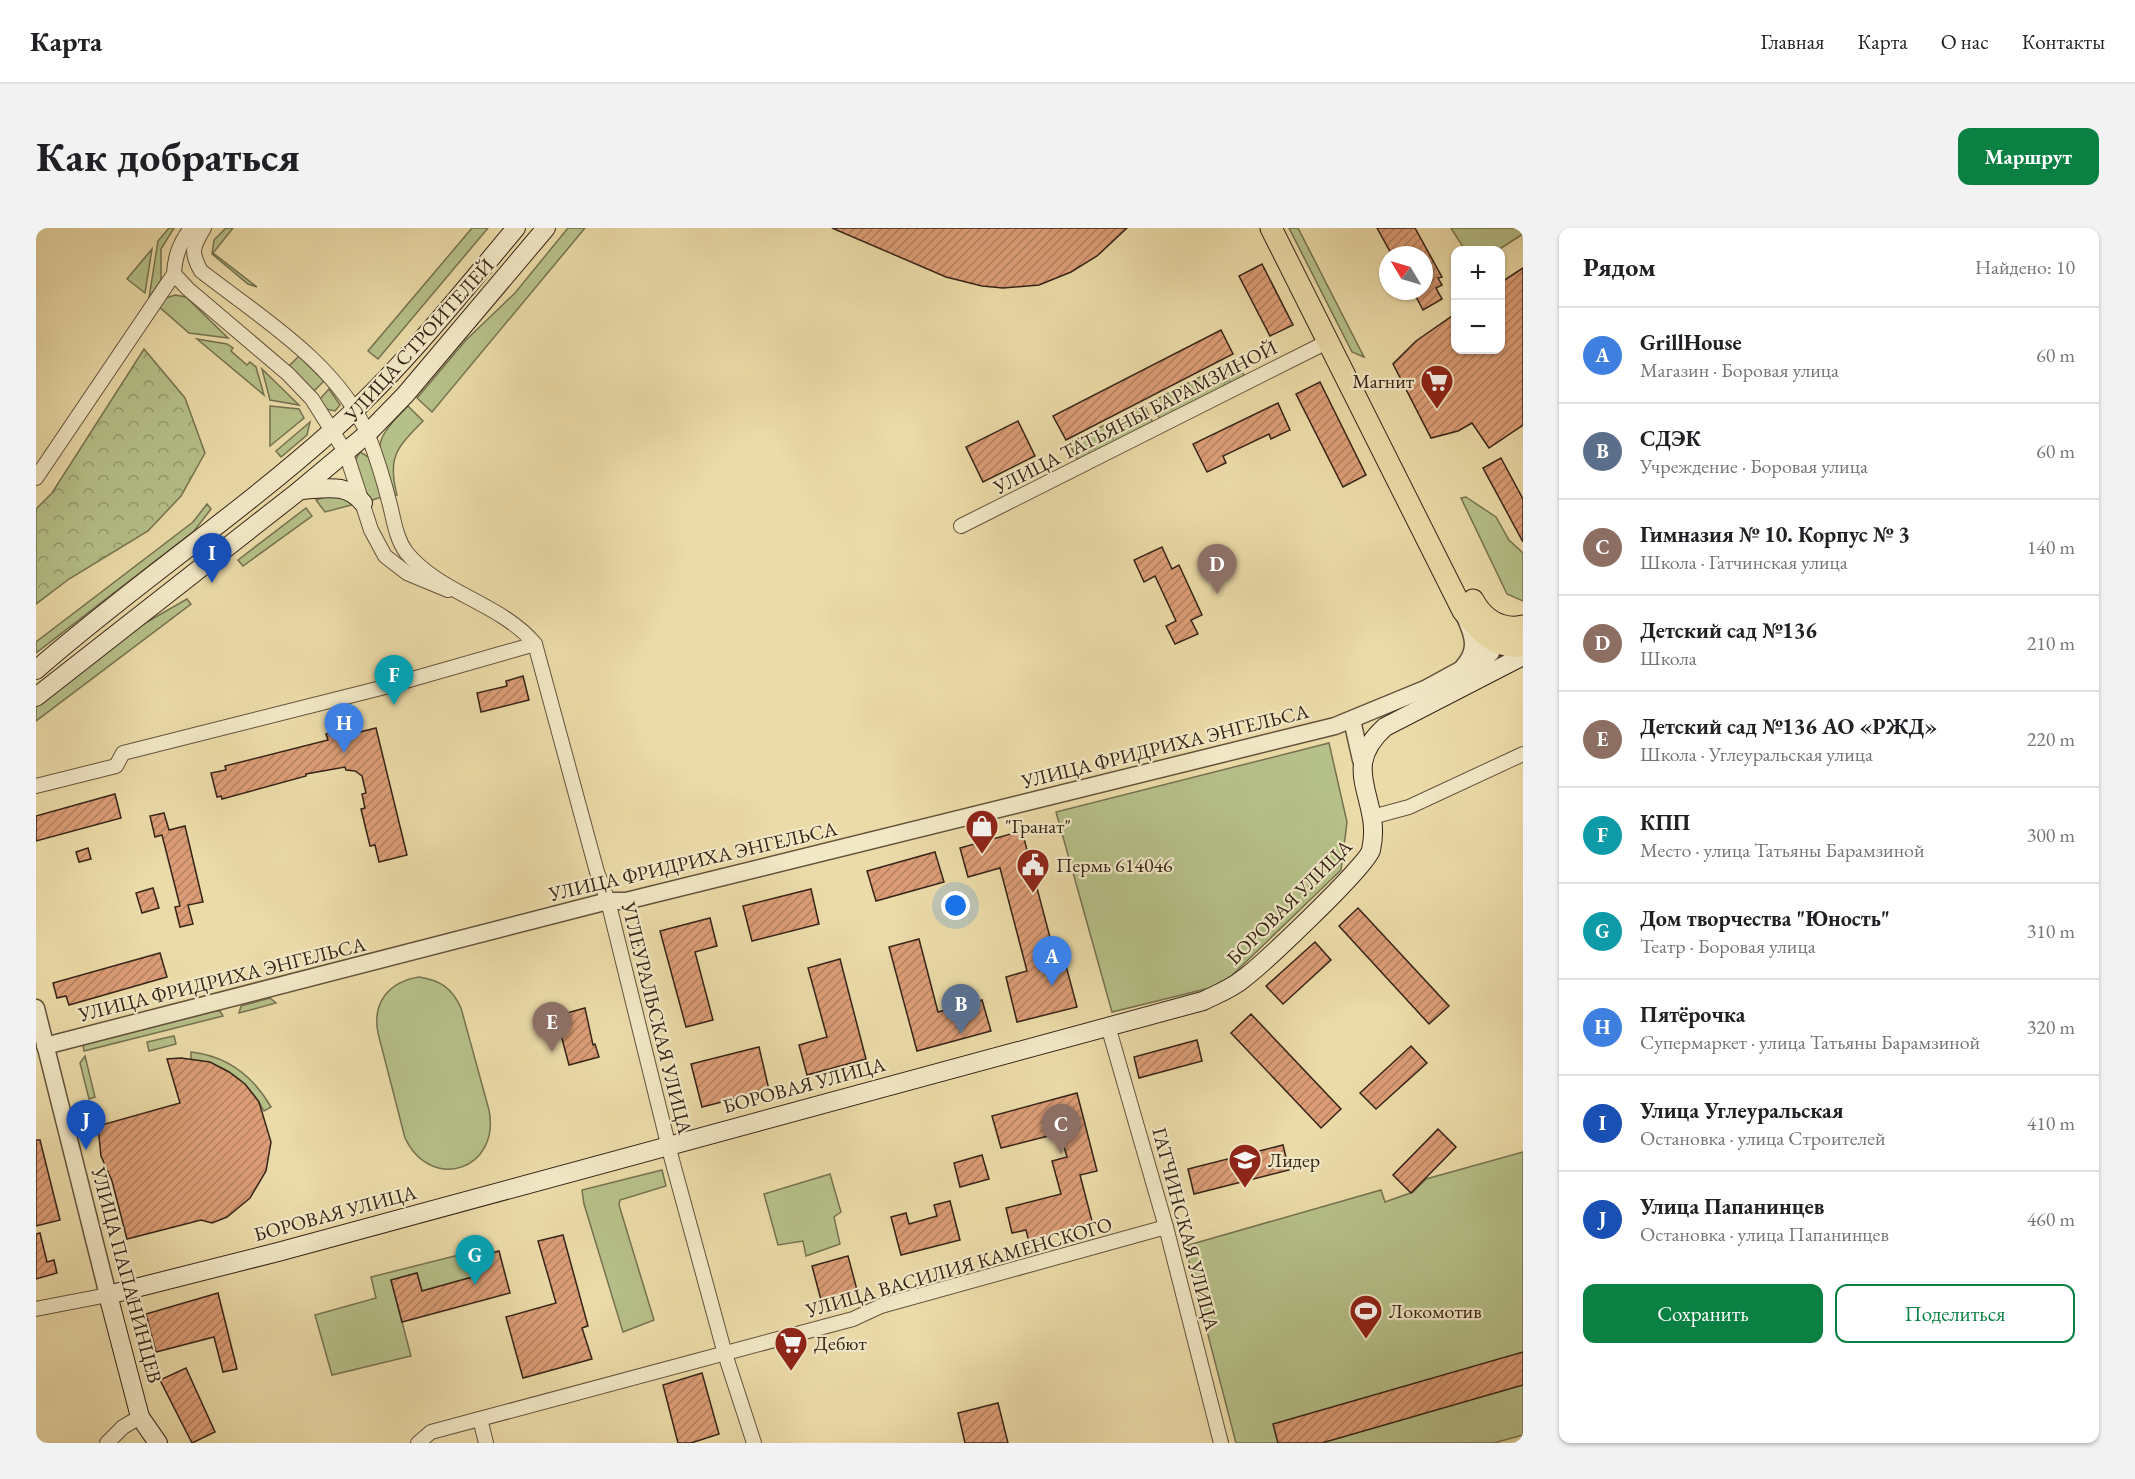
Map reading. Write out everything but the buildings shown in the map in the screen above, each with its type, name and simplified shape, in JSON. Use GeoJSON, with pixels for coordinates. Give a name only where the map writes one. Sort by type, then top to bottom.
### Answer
{"type":"FeatureCollection","features":[{"type":"Feature","properties":{"kind":"main road"},"geometry":{"type":"LineString","coordinates":[[450,307],[504,228]]}},
{"type":"Feature","properties":{"kind":"main road","name":"УЛИЦА СТРОИТЕЛЕЙ"},"geometry":{"type":"LineString","coordinates":[[36,670],[76,635],[333,431],[450,307],[516,228]]}},
{"type":"Feature","properties":{"kind":"main road","name":"УЛИЦА СТРОИТЕЛЕЙ"},"geometry":{"type":"LineString","coordinates":[[36,697],[300,490],[367,434],[405,395],[546,228]]}},
{"type":"Feature","properties":{"kind":"main road"},"geometry":{"type":"LineString","coordinates":[[469,321],[560,228]]}},
{"type":"Feature","properties":{"kind":"main road"},"geometry":{"type":"LineString","coordinates":[[1271,228],[1327,342],[1469,608],[1505,644],[1473,681],[1460,681]]}},
{"type":"Feature","properties":{"kind":"main road"},"geometry":{"type":"LineString","coordinates":[[1283,228],[1469,608],[1499,626],[1523,626]]}},
{"type":"Feature","properties":{"kind":"main road"},"geometry":{"type":"LineString","coordinates":[[300,490],[336,487],[357,495],[363,503]]}},
{"type":"Feature","properties":{"kind":"main road"},"geometry":{"type":"LineString","coordinates":[[1361,760],[1371,740],[1385,727],[1460,681],[1523,656]]}},
{"type":"Feature","properties":{"kind":"main road","name":"БОРОВАЯ УЛИЦА"},"geometry":{"type":"LineString","coordinates":[[108,1295],[278,1252],[1203,1000],[1246,978],[1350,877],[1371,852],[1372,817],[1361,760]]}},
{"type":"Feature","properties":{"kind":"main road","name":"УЛИЦА ПАПАНИНЦЕВ"},"geometry":{"type":"LineString","coordinates":[[108,1295],[140,1417],[158,1443]]}},
{"type":"Feature","properties":{"kind":"street"},"geometry":{"type":"LineString","coordinates":[[36,478],[174,274],[175,256],[182,239],[191,228]]}},
{"type":"Feature","properties":{"kind":"street"},"geometry":{"type":"LineString","coordinates":[[204,228],[195,242],[193,257],[201,271],[304,352],[346,395],[367,434],[396,530],[406,551],[441,580],[516,625],[536,644]]}},
{"type":"Feature","properties":{"kind":"street"},"geometry":{"type":"LineString","coordinates":[[174,274],[188,289],[288,374],[312,399],[346,453],[376,544],[385,556],[421,580],[471,598]]}},
{"type":"Feature","properties":{"kind":"street","name":"УЛИЦА ТАТЬЯНЫ БАРАМЗИНОЙ"},"geometry":{"type":"LineString","coordinates":[[961,526],[1327,342]]}},
{"type":"Feature","properties":{"kind":"street"},"geometry":{"type":"LineString","coordinates":[[1352,720],[1460,681],[1472,657],[1474,646],[1469,608]]}},
{"type":"Feature","properties":{"kind":"street"},"geometry":{"type":"LineString","coordinates":[[36,786],[116,766],[123,753],[381,688],[536,644]]}},
{"type":"Feature","properties":{"kind":"street","name":"УГЛЕУРАЛЬСКАЯ УЛИЦА"},"geometry":{"type":"LineString","coordinates":[[536,644],[597,872],[608,901],[668,1144],[725,1354],[754,1443]]}},
{"type":"Feature","properties":{"kind":"street"},"geometry":{"type":"LineString","coordinates":[[1352,720],[1403,718]]}},
{"type":"Feature","properties":{"kind":"street","name":"УЛИЦА ФРИДРИХА ЭНГЕЛЬСА"},"geometry":{"type":"LineString","coordinates":[[45,1046],[608,901],[626,901],[1352,720]]}},
{"type":"Feature","properties":{"kind":"street","name":"БОРОВАЯ УЛИЦА"},"geometry":{"type":"LineString","coordinates":[[1352,720],[1361,760]]}},
{"type":"Feature","properties":{"kind":"street"},"geometry":{"type":"LineString","coordinates":[[1372,817],[1409,807],[1523,754]]}},
{"type":"Feature","properties":{"kind":"street","name":"УЛИЦА ПАПАНИНЦЕВ"},"geometry":{"type":"LineString","coordinates":[[36,1008],[108,1295]]}},
{"type":"Feature","properties":{"kind":"street","name":"ГАТЧИНСКАЯ УЛИЦА"},"geometry":{"type":"LineString","coordinates":[[1108,1026],[1166,1227],[1221,1443]]}},
{"type":"Feature","properties":{"kind":"street","name":"УЛИЦА ВАСИЛИЯ КАМЕНСКОГО"},"geometry":{"type":"LineString","coordinates":[[418,1443],[431,1432],[853,1319],[881,1306],[1166,1227]]}},
{"type":"Feature","properties":{"kind":"street"},"geometry":{"type":"LineString","coordinates":[[36,1309],[108,1295]]}},
{"type":"Feature","properties":{"kind":"street"},"geometry":{"type":"LineString","coordinates":[[107,1443],[123,1427],[140,1417]]}},
{"type":"Feature","properties":{"kind":"street"},"geometry":{"type":"LineString","coordinates":[[480,1419],[486,1443]]}},
{"type":"Feature","properties":{"kind":"green space"},"geometry":{"type":"Polygon","coordinates":[[[169,228],[174,228],[161,249],[161,280],[149,298],[158,241],[169,228]]]}},
{"type":"Feature","properties":{"kind":"green space"},"geometry":{"type":"Polygon","coordinates":[[[226,228],[233,228],[213,253],[257,287],[248,284],[212,254],[214,240],[226,228]]]}},
{"type":"Feature","properties":{"kind":"green space"},"geometry":{"type":"Polygon","coordinates":[[[472,228],[488,228],[378,359],[368,351],[472,228]]]}},
{"type":"Feature","properties":{"kind":"green space"},"geometry":{"type":"Polygon","coordinates":[[[568,228],[585,228],[432,412],[417,398],[466,340],[515,293],[568,228]]]}},
{"type":"Feature","properties":{"kind":"green space"},"geometry":{"type":"Polygon","coordinates":[[[1289,228],[1298,228],[1364,357],[1352,352],[1289,228]]]}},
{"type":"Feature","properties":{"kind":"green space"},"geometry":{"type":"Polygon","coordinates":[[[1451,228],[1519,228],[1523,234],[1504,246],[1462,246],[1451,228]]]}},
{"type":"Feature","properties":{"kind":"green space"},"geometry":{"type":"Polygon","coordinates":[[[152,249],[145,293],[127,279],[152,249]]]}},
{"type":"Feature","properties":{"kind":"green space"},"geometry":{"type":"Polygon","coordinates":[[[175,295],[186,297],[228,338],[189,333],[157,305],[175,295]]]}},
{"type":"Feature","properties":{"kind":"green space"},"geometry":{"type":"Polygon","coordinates":[[[197,339],[227,344],[233,348],[231,351],[247,365],[250,362],[256,367],[264,395],[197,339]]]}},
{"type":"Feature","properties":{"kind":"green space"},"geometry":{"type":"Polygon","coordinates":[[[144,349],[185,398],[205,453],[181,496],[148,531],[69,579],[36,604],[36,509],[52,493],[144,349]]]}},
{"type":"Feature","properties":{"kind":"green space"},"geometry":{"type":"Polygon","coordinates":[[[299,356],[324,381],[314,391],[289,366],[299,356]]]}},
{"type":"Feature","properties":{"kind":"green space"},"geometry":{"type":"Polygon","coordinates":[[[1235,359],[1245,377],[1161,421],[1151,402],[1235,359]]]}},
{"type":"Feature","properties":{"kind":"green space"},"geometry":{"type":"Polygon","coordinates":[[[262,369],[299,405],[270,400],[262,369]]]}},
{"type":"Feature","properties":{"kind":"green space"},"geometry":{"type":"Polygon","coordinates":[[[329,389],[340,405],[335,411],[326,409],[319,400],[329,389]]]}},
{"type":"Feature","properties":{"kind":"green space"},"geometry":{"type":"Polygon","coordinates":[[[1144,405],[1153,423],[1078,461],[1069,443],[1144,405]]]}},
{"type":"Feature","properties":{"kind":"green space"},"geometry":{"type":"Polygon","coordinates":[[[270,406],[299,409],[304,418],[270,446],[270,406]]]}},
{"type":"Feature","properties":{"kind":"green space"},"geometry":{"type":"Polygon","coordinates":[[[408,406],[423,421],[396,453],[393,471],[397,495],[393,496],[380,447],[387,430],[408,406]]]}},
{"type":"Feature","properties":{"kind":"green space"},"geometry":{"type":"Polygon","coordinates":[[[310,422],[307,435],[281,457],[276,451],[310,422]]]}},
{"type":"Feature","properties":{"kind":"green space"},"geometry":{"type":"Polygon","coordinates":[[[360,452],[370,458],[382,497],[369,501],[356,464],[360,452]]]}},
{"type":"Feature","properties":{"kind":"green space"},"geometry":{"type":"Polygon","coordinates":[[[333,494],[355,504],[325,512],[316,500],[333,494]]]}},
{"type":"Feature","properties":{"kind":"green space"},"geometry":{"type":"Polygon","coordinates":[[[1466,497],[1496,517],[1509,540],[1523,553],[1523,601],[1507,594],[1461,498],[1466,497]]]}},
{"type":"Feature","properties":{"kind":"green space"},"geometry":{"type":"Polygon","coordinates":[[[207,504],[211,509],[194,531],[36,653],[36,642],[193,522],[207,504]]]}},
{"type":"Feature","properties":{"kind":"green space"},"geometry":{"type":"Polygon","coordinates":[[[306,508],[312,516],[243,566],[238,560],[306,508]]]}},
{"type":"Feature","properties":{"kind":"green space"},"geometry":{"type":"Polygon","coordinates":[[[187,599],[191,604],[36,721],[36,705],[140,626],[187,599]]]}},
{"type":"Feature","properties":{"kind":"green space"},"geometry":{"type":"Polygon","coordinates":[[[1329,743],[1347,822],[1341,870],[1222,985],[1112,1012],[1056,812],[1329,743]]]}},
{"type":"Feature","properties":{"kind":"green space"},"geometry":{"type":"Polygon","coordinates":[[[419,977],[433,980],[444,986],[454,995],[461,1008],[489,1110],[490,1131],[485,1147],[475,1160],[461,1167],[446,1169],[431,1165],[417,1155],[405,1138],[378,1033],[378,1012],[385,995],[399,984],[419,977]]]}},
{"type":"Feature","properties":{"kind":"green space"},"geometry":{"type":"Polygon","coordinates":[[[270,998],[276,1003],[239,1013],[241,1006],[270,998]]]}},
{"type":"Feature","properties":{"kind":"green space"},"geometry":{"type":"Polygon","coordinates":[[[220,1011],[223,1016],[84,1051],[83,1045],[220,1011]]]}},
{"type":"Feature","properties":{"kind":"green space"},"geometry":{"type":"Polygon","coordinates":[[[174,1036],[176,1044],[149,1051],[147,1042],[174,1036]]]}},
{"type":"Feature","properties":{"kind":"green space"},"geometry":{"type":"Polygon","coordinates":[[[191,1052],[217,1058],[238,1069],[256,1086],[271,1107],[264,1111],[251,1091],[234,1075],[214,1065],[191,1060],[191,1052]]]}},
{"type":"Feature","properties":{"kind":"green space"},"geometry":{"type":"Polygon","coordinates":[[[85,1056],[95,1097],[89,1099],[80,1063],[85,1056]]]}},
{"type":"Feature","properties":{"kind":"green space","name":"Локомотив"},"geometry":{"type":"Polygon","coordinates":[[[1523,1152],[1523,1435],[1494,1443],[1236,1443],[1185,1246],[1381,1190],[1385,1202],[1413,1192],[1426,1179],[1523,1152]]]}},
{"type":"Feature","properties":{"kind":"green space"},"geometry":{"type":"Polygon","coordinates":[[[662,1170],[666,1186],[620,1200],[619,1205],[654,1320],[623,1332],[584,1204],[582,1190],[662,1170]]]}},
{"type":"Feature","properties":{"kind":"green space"},"geometry":{"type":"Polygon","coordinates":[[[830,1174],[841,1212],[834,1217],[840,1244],[806,1256],[803,1241],[778,1245],[764,1194],[830,1174]]]}},
{"type":"Feature","properties":{"kind":"green space"},"geometry":{"type":"Polygon","coordinates":[[[471,1252],[476,1276],[422,1291],[417,1273],[391,1280],[411,1356],[332,1375],[315,1315],[376,1298],[371,1277],[471,1252]]]}},
{"type":"Feature","properties":{"kind":"place","name":"Магнит"},"geometry":{"type":"Point","coordinates":[1437,410]}},
{"type":"Feature","properties":{"kind":"place","name":"Улица Углеуральская"},"geometry":{"type":"Point","coordinates":[212,583]}},
{"type":"Feature","properties":{"kind":"place","name":"Детский сад №136"},"geometry":{"type":"Point","coordinates":[1217,594]}},
{"type":"Feature","properties":{"kind":"place","name":"КПП"},"geometry":{"type":"Point","coordinates":[394,705]}},
{"type":"Feature","properties":{"kind":"place","name":"Пятёрочка"},"geometry":{"type":"Point","coordinates":[344,753]}},
{"type":"Feature","properties":{"kind":"place","name":"\"Гранат\""},"geometry":{"type":"Point","coordinates":[982,855]}},
{"type":"Feature","properties":{"kind":"place","name":"Пермь 614046"},"geometry":{"type":"Point","coordinates":[1033,894]}},
{"type":"Feature","properties":{"kind":"place","name":"GrillHouse"},"geometry":{"type":"Point","coordinates":[1052,986]}},
{"type":"Feature","properties":{"kind":"place","name":"СДЭК"},"geometry":{"type":"Point","coordinates":[961,1034]}},
{"type":"Feature","properties":{"kind":"place","name":"Детский сад №136 АО «РЖД»"},"geometry":{"type":"Point","coordinates":[552,1052]}},
{"type":"Feature","properties":{"kind":"place","name":"Улица Папанинцев"},"geometry":{"type":"Point","coordinates":[86,1150]}},
{"type":"Feature","properties":{"kind":"place","name":"Гимназия № 10. Корпус № 3"},"geometry":{"type":"Point","coordinates":[1061,1154]}},
{"type":"Feature","properties":{"kind":"place","name":"Лидер"},"geometry":{"type":"Point","coordinates":[1245,1189]}},
{"type":"Feature","properties":{"kind":"place","name":"Дом творчества \"Юность\""},"geometry":{"type":"Point","coordinates":[475,1285]}},
{"type":"Feature","properties":{"kind":"place","name":"Локомотив"},"geometry":{"type":"Point","coordinates":[1366,1340]}},
{"type":"Feature","properties":{"kind":"place","name":"Дебют"},"geometry":{"type":"Point","coordinates":[791,1372]}}]}
